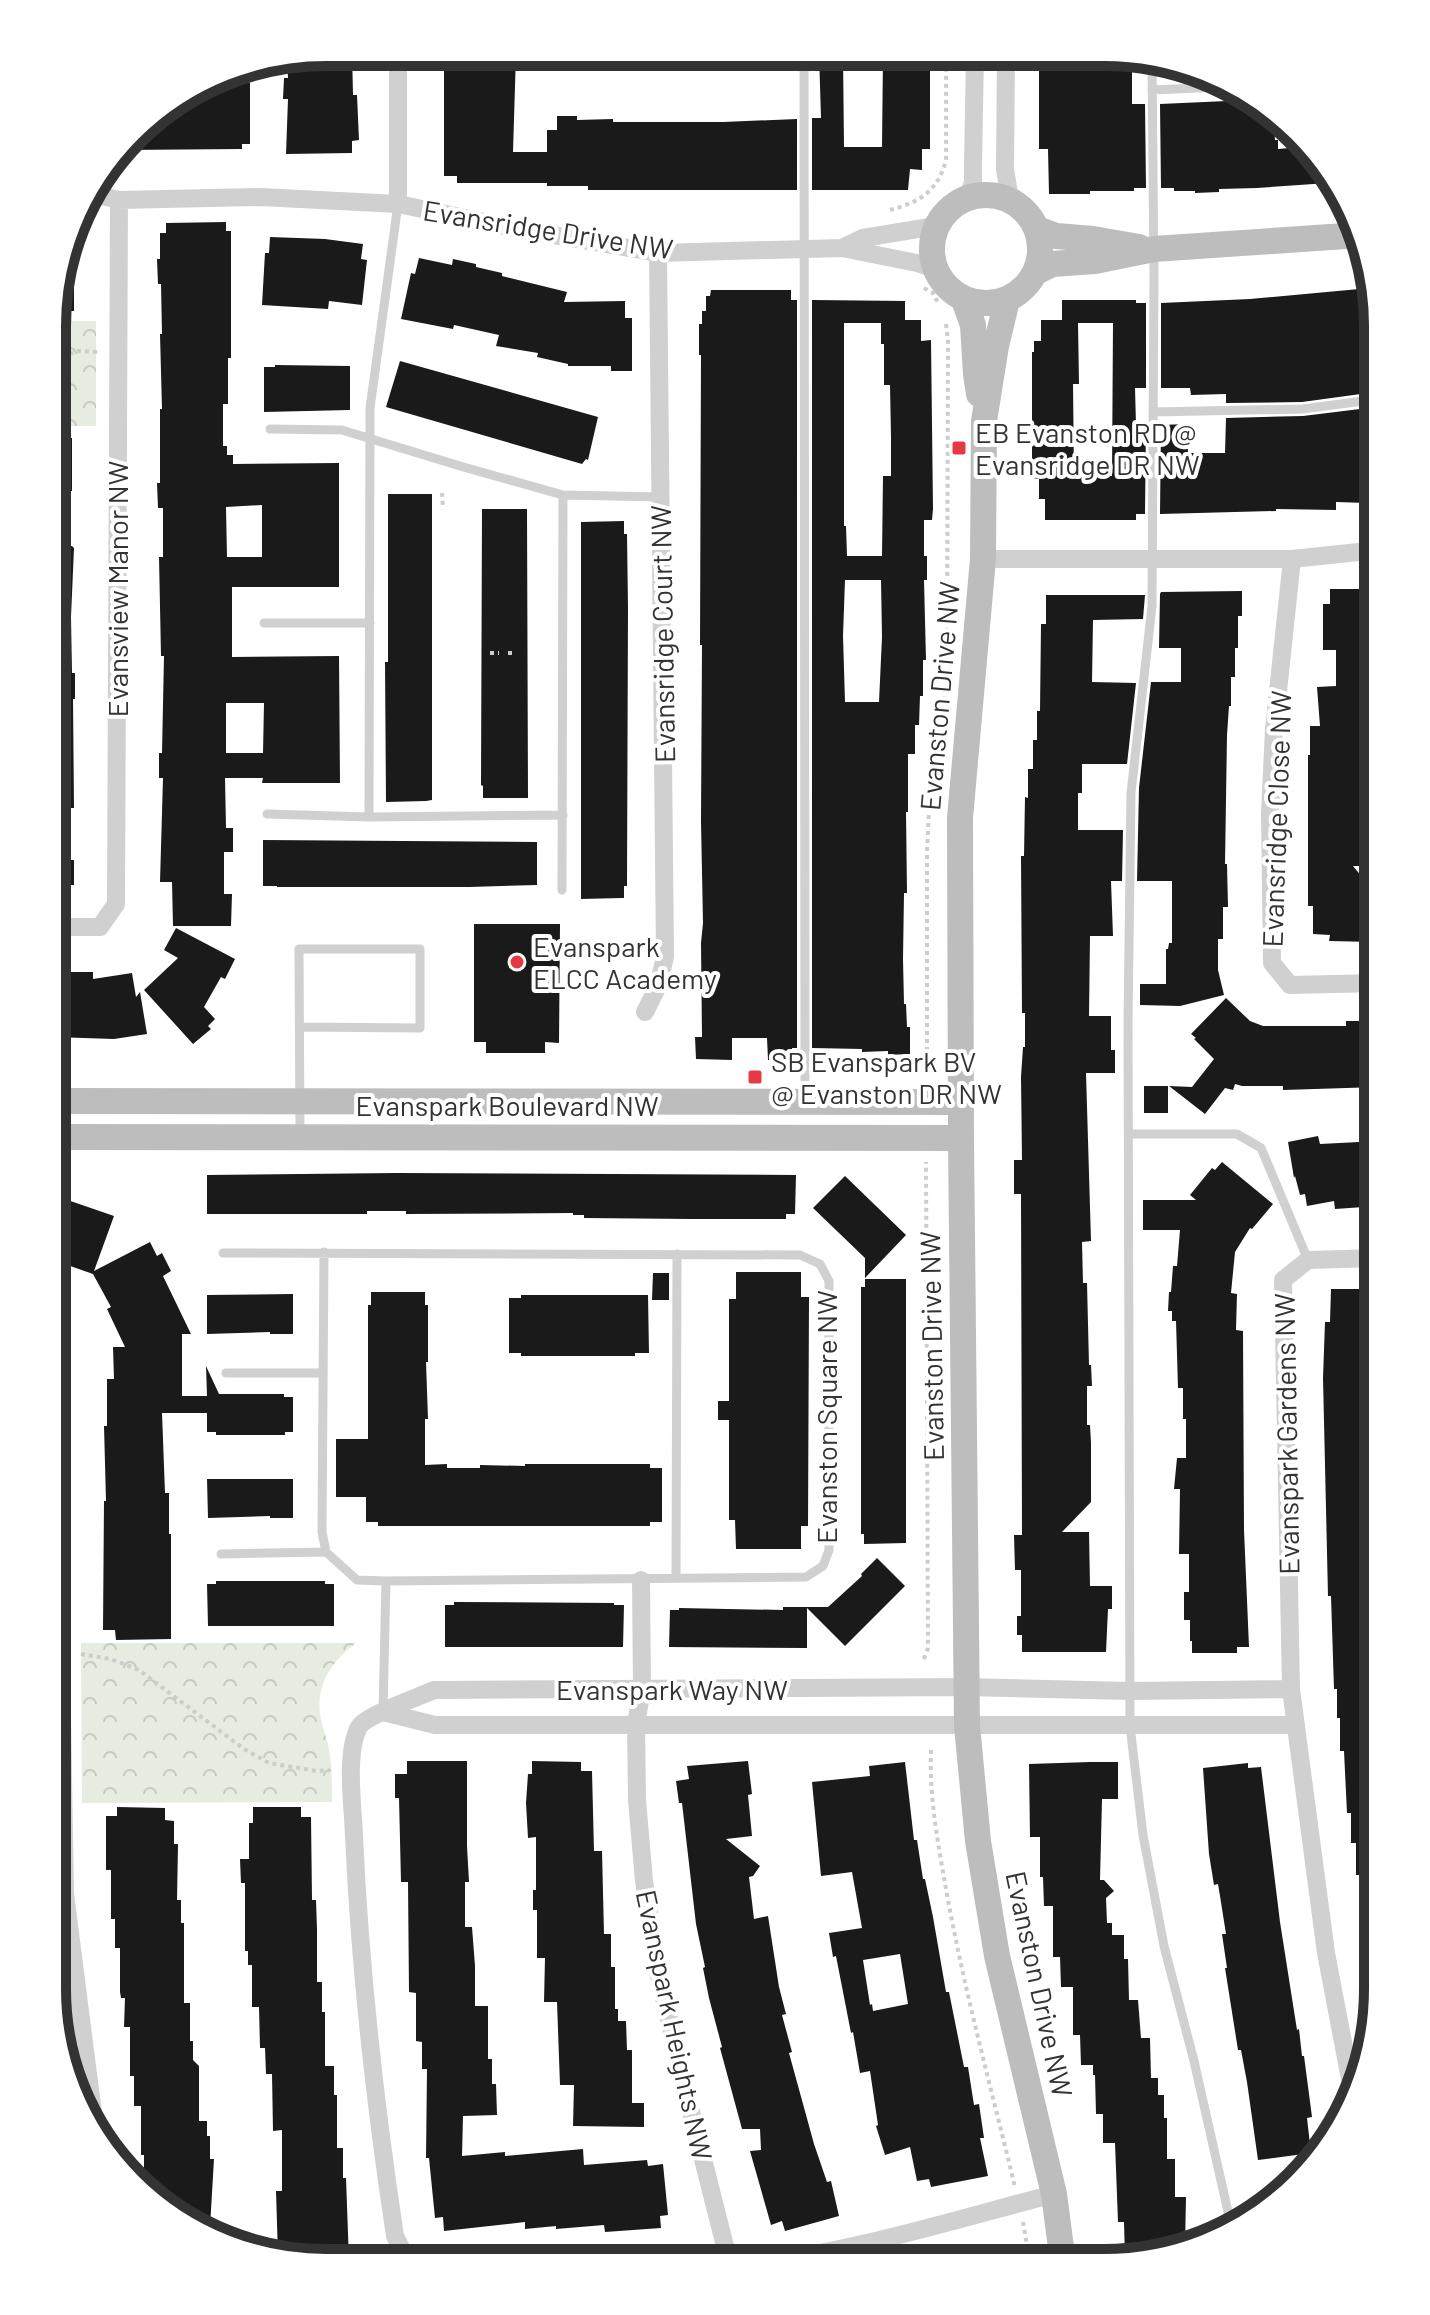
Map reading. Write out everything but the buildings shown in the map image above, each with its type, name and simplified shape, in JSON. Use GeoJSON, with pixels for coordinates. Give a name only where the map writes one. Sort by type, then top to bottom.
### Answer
{"type":"FeatureCollection","features":[{"type":"Feature","properties":{"kind":"street"},"geometry":{"type":"LineString","coordinates":[[398,66],[398,204]]}},
{"type":"Feature","properties":{"kind":"street"},"geometry":{"type":"LineString","coordinates":[[968,197],[973,182],[975,66]]}},
{"type":"Feature","properties":{"kind":"street"},"geometry":{"type":"LineString","coordinates":[[1006,66],[1005,169],[1010,200]]}},
{"type":"Feature","properties":{"kind":"street"},"geometry":{"type":"LineString","coordinates":[[990,194],[1010,200],[1026,212],[1037,229],[1041,251],[1036,272],[1024,289],[1007,300],[985,305],[964,300],[928,278],[936,226],[949,208],[968,197],[990,194]]}},
{"type":"Feature","properties":{"kind":"street","name":"Evansridge Drive NW"},"geometry":{"type":"LineString","coordinates":[[102,196],[119,200],[261,197],[398,204],[658,253],[842,248],[917,263],[928,278]]}},
{"type":"Feature","properties":{"kind":"street","name":"Evansview Manor NW"},"geometry":{"type":"LineString","coordinates":[[66,927],[100,927],[116,904],[119,200]]}},
{"type":"Feature","properties":{"kind":"street","name":"Evansridge Drive NW"},"geometry":{"type":"LineString","coordinates":[[842,248],[863,238],[936,226]]}},
{"type":"Feature","properties":{"kind":"street"},"geometry":{"type":"LineString","coordinates":[[1037,229],[1056,236],[1154,249]]}},
{"type":"Feature","properties":{"kind":"street"},"geometry":{"type":"LineString","coordinates":[[1036,272],[1052,264],[1095,261],[1154,249],[1347,236]]}},
{"type":"Feature","properties":{"kind":"street","name":"Evansridge Court NW"},"geometry":{"type":"LineString","coordinates":[[645,1012],[658,986],[665,957],[658,253]]}},
{"type":"Feature","properties":{"kind":"street","name":"Evanston Drive NW"},"geometry":{"type":"LineString","coordinates":[[964,300],[973,325],[976,374],[984,421]]}},
{"type":"Feature","properties":{"kind":"street","name":"Evanston Drive NW"},"geometry":{"type":"LineString","coordinates":[[1007,300],[984,421],[983,559],[960,818],[967,1726],[978,1841],[997,1956],[1054,2194],[1061,2249]]}},
{"type":"Feature","properties":{"kind":"street"},"geometry":{"type":"LineString","coordinates":[[983,559],[1292,559],[1364,551]]}},
{"type":"Feature","properties":{"kind":"street","name":"Evansridge Close NW"},"geometry":{"type":"LineString","coordinates":[[1292,559],[1274,729],[1270,814],[1272,963],[1290,985],[1364,983]]}},
{"type":"Feature","properties":{"kind":"street","name":"Evanspark Boulevard NW"},"geometry":{"type":"LineString","coordinates":[[66,1101],[961,1102]]}},
{"type":"Feature","properties":{"kind":"street","name":"Evanspark Boulevard NW"},"geometry":{"type":"LineString","coordinates":[[66,1137],[961,1138]]}},
{"type":"Feature","properties":{"kind":"street","name":"Evanspark Gardens NW"},"geometry":{"type":"LineString","coordinates":[[1349,2075],[1326,1953],[1291,1689],[1283,1280],[1308,1260],[1363,1258]]}},
{"type":"Feature","properties":{"kind":"street"},"geometry":{"type":"LineString","coordinates":[[641,1580],[642,1689]]}},
{"type":"Feature","properties":{"kind":"street"},"geometry":{"type":"LineString","coordinates":[[966,1687],[1130,1691],[1291,1689]]}},
{"type":"Feature","properties":{"kind":"street","name":"Evanspark Way NW"},"geometry":{"type":"LineString","coordinates":[[402,2249],[395,2236],[358,1911],[350,1758],[359,1726],[371,1715],[434,1690],[966,1687]]}},
{"type":"Feature","properties":{"kind":"street","name":"Evanspark Heights NW"},"geometry":{"type":"LineString","coordinates":[[642,1689],[636,1724],[637,1800],[644,1881],[658,1972],[726,2249]]}},
{"type":"Feature","properties":{"kind":"street","name":"Evanspark Way NW"},"geometry":{"type":"LineString","coordinates":[[383,1712],[435,1725],[967,1726]]}},
{"type":"Feature","properties":{"kind":"street"},"geometry":{"type":"LineString","coordinates":[[967,1726],[1296,1725]]}},
{"type":"Feature","properties":{"kind":"street"},"geometry":{"type":"LineString","coordinates":[[66,1939],[90,2098]]}},
{"type":"Feature","properties":{"kind":"street"},"geometry":{"type":"LineString","coordinates":[[841,2249],[1054,2194]]}},
{"type":"Feature","properties":{"kind":"lane"},"geometry":{"type":"LineString","coordinates":[[804,66],[805,1102]]}},
{"type":"Feature","properties":{"kind":"lane"},"geometry":{"type":"LineString","coordinates":[[1152,71],[1152,606],[1131,793],[1130,1726],[1143,1835],[1164,1946],[1229,2216]]}},
{"type":"Feature","properties":{"kind":"lane"},"geometry":{"type":"LineString","coordinates":[[1152,90],[1207,88]]}},
{"type":"Feature","properties":{"kind":"lane"},"geometry":{"type":"LineString","coordinates":[[369,817],[370,408],[398,204]]}},
{"type":"Feature","properties":{"kind":"lane"},"geometry":{"type":"LineString","coordinates":[[1153,412],[1303,409],[1364,401]]}},
{"type":"Feature","properties":{"kind":"lane"},"geometry":{"type":"LineString","coordinates":[[270,429],[342,430],[563,495],[661,497]]}},
{"type":"Feature","properties":{"kind":"lane"},"geometry":{"type":"LineString","coordinates":[[562,890],[563,495]]}},
{"type":"Feature","properties":{"kind":"lane"},"geometry":{"type":"LineString","coordinates":[[264,623],[370,623]]}},
{"type":"Feature","properties":{"kind":"lane"},"geometry":{"type":"LineString","coordinates":[[267,814],[369,817],[563,815]]}},
{"type":"Feature","properties":{"kind":"lane"},"geometry":{"type":"LineString","coordinates":[[299,1137],[299,949],[420,949],[420,1028],[300,1027]]}},
{"type":"Feature","properties":{"kind":"lane"},"geometry":{"type":"LineString","coordinates":[[1129,1134],[1237,1134],[1261,1148],[1308,1260]]}},
{"type":"Feature","properties":{"kind":"lane"},"geometry":{"type":"LineString","coordinates":[[221,1554],[326,1552],[322,1532],[324,1252]]}},
{"type":"Feature","properties":{"kind":"lane","name":"Evanston Square NW"},"geometry":{"type":"LineString","coordinates":[[223,1253],[800,1255],[820,1264],[829,1281],[829,1550],[823,1566],[806,1577],[357,1580],[326,1552]]}},
{"type":"Feature","properties":{"kind":"lane"},"geometry":{"type":"LineString","coordinates":[[676,1578],[677,1254]]}},
{"type":"Feature","properties":{"kind":"lane"},"geometry":{"type":"LineString","coordinates":[[226,1373],[322,1373]]}},
{"type":"Feature","properties":{"kind":"lane"},"geometry":{"type":"LineString","coordinates":[[383,1712],[386,1581]]}},
{"type":"Feature","properties":{"kind":"path"},"geometry":{"type":"LineString","coordinates":[[890,210],[910,204],[922,196],[935,187],[943,174],[946,160],[946,66]]}},
{"type":"Feature","properties":{"kind":"path"},"geometry":{"type":"LineString","coordinates":[[928,278],[944,313],[948,340],[947,667]]}},
{"type":"Feature","properties":{"kind":"path"},"geometry":{"type":"LineString","coordinates":[[66,355],[98,351],[118,368]]}},
{"type":"Feature","properties":{"kind":"path"},"geometry":{"type":"LineString","coordinates":[[442,493],[443,509]]}},
{"type":"Feature","properties":{"kind":"path"},"geometry":{"type":"LineString","coordinates":[[490,653],[499,653]]}},
{"type":"Feature","properties":{"kind":"path"},"geometry":{"type":"LineString","coordinates":[[508,653],[515,653]]}},
{"type":"Feature","properties":{"kind":"path"},"geometry":{"type":"LineString","coordinates":[[927,1067],[929,810],[946,680]]}},
{"type":"Feature","properties":{"kind":"path"},"geometry":{"type":"LineString","coordinates":[[924,1659],[928,1648],[926,1160]]}},
{"type":"Feature","properties":{"kind":"path"},"geometry":{"type":"LineString","coordinates":[[78,1654],[111,1659],[139,1670],[244,1749],[269,1763],[316,1771],[334,1770]]}},
{"type":"Feature","properties":{"kind":"path"},"geometry":{"type":"LineString","coordinates":[[931,1750],[938,1842],[969,2008],[1019,2203],[1027,2249]]}},
{"type":"Feature","properties":{"kind":"green space"},"geometry":{"type":"Polygon","coordinates":[[[66,321],[96,321],[96,426],[66,426],[66,321]]]}},
{"type":"Feature","properties":{"kind":"green space"},"geometry":{"type":"Polygon","coordinates":[[[66,391],[73,392],[80,403],[79,409],[66,416],[66,391]]]}},
{"type":"Feature","properties":{"kind":"green space"},"geometry":{"type":"Polygon","coordinates":[[[81,1643],[356,1643],[332,1667],[320,1696],[319,1708],[331,1763],[332,1802],[82,1803],[81,1643]]]}},
{"type":"Feature","properties":{"kind":"place","name":"EB Evanston RD @ Evansridge DR NW"},"geometry":{"type":"Point","coordinates":[959,448]}},
{"type":"Feature","properties":{"kind":"place","name":"Evanspark ELCC Academy"},"geometry":{"type":"Point","coordinates":[517,962]}},
{"type":"Feature","properties":{"kind":"place","name":"SB Evanspark BV @ Evanston DR NW"},"geometry":{"type":"Point","coordinates":[755,1077]}}]}
